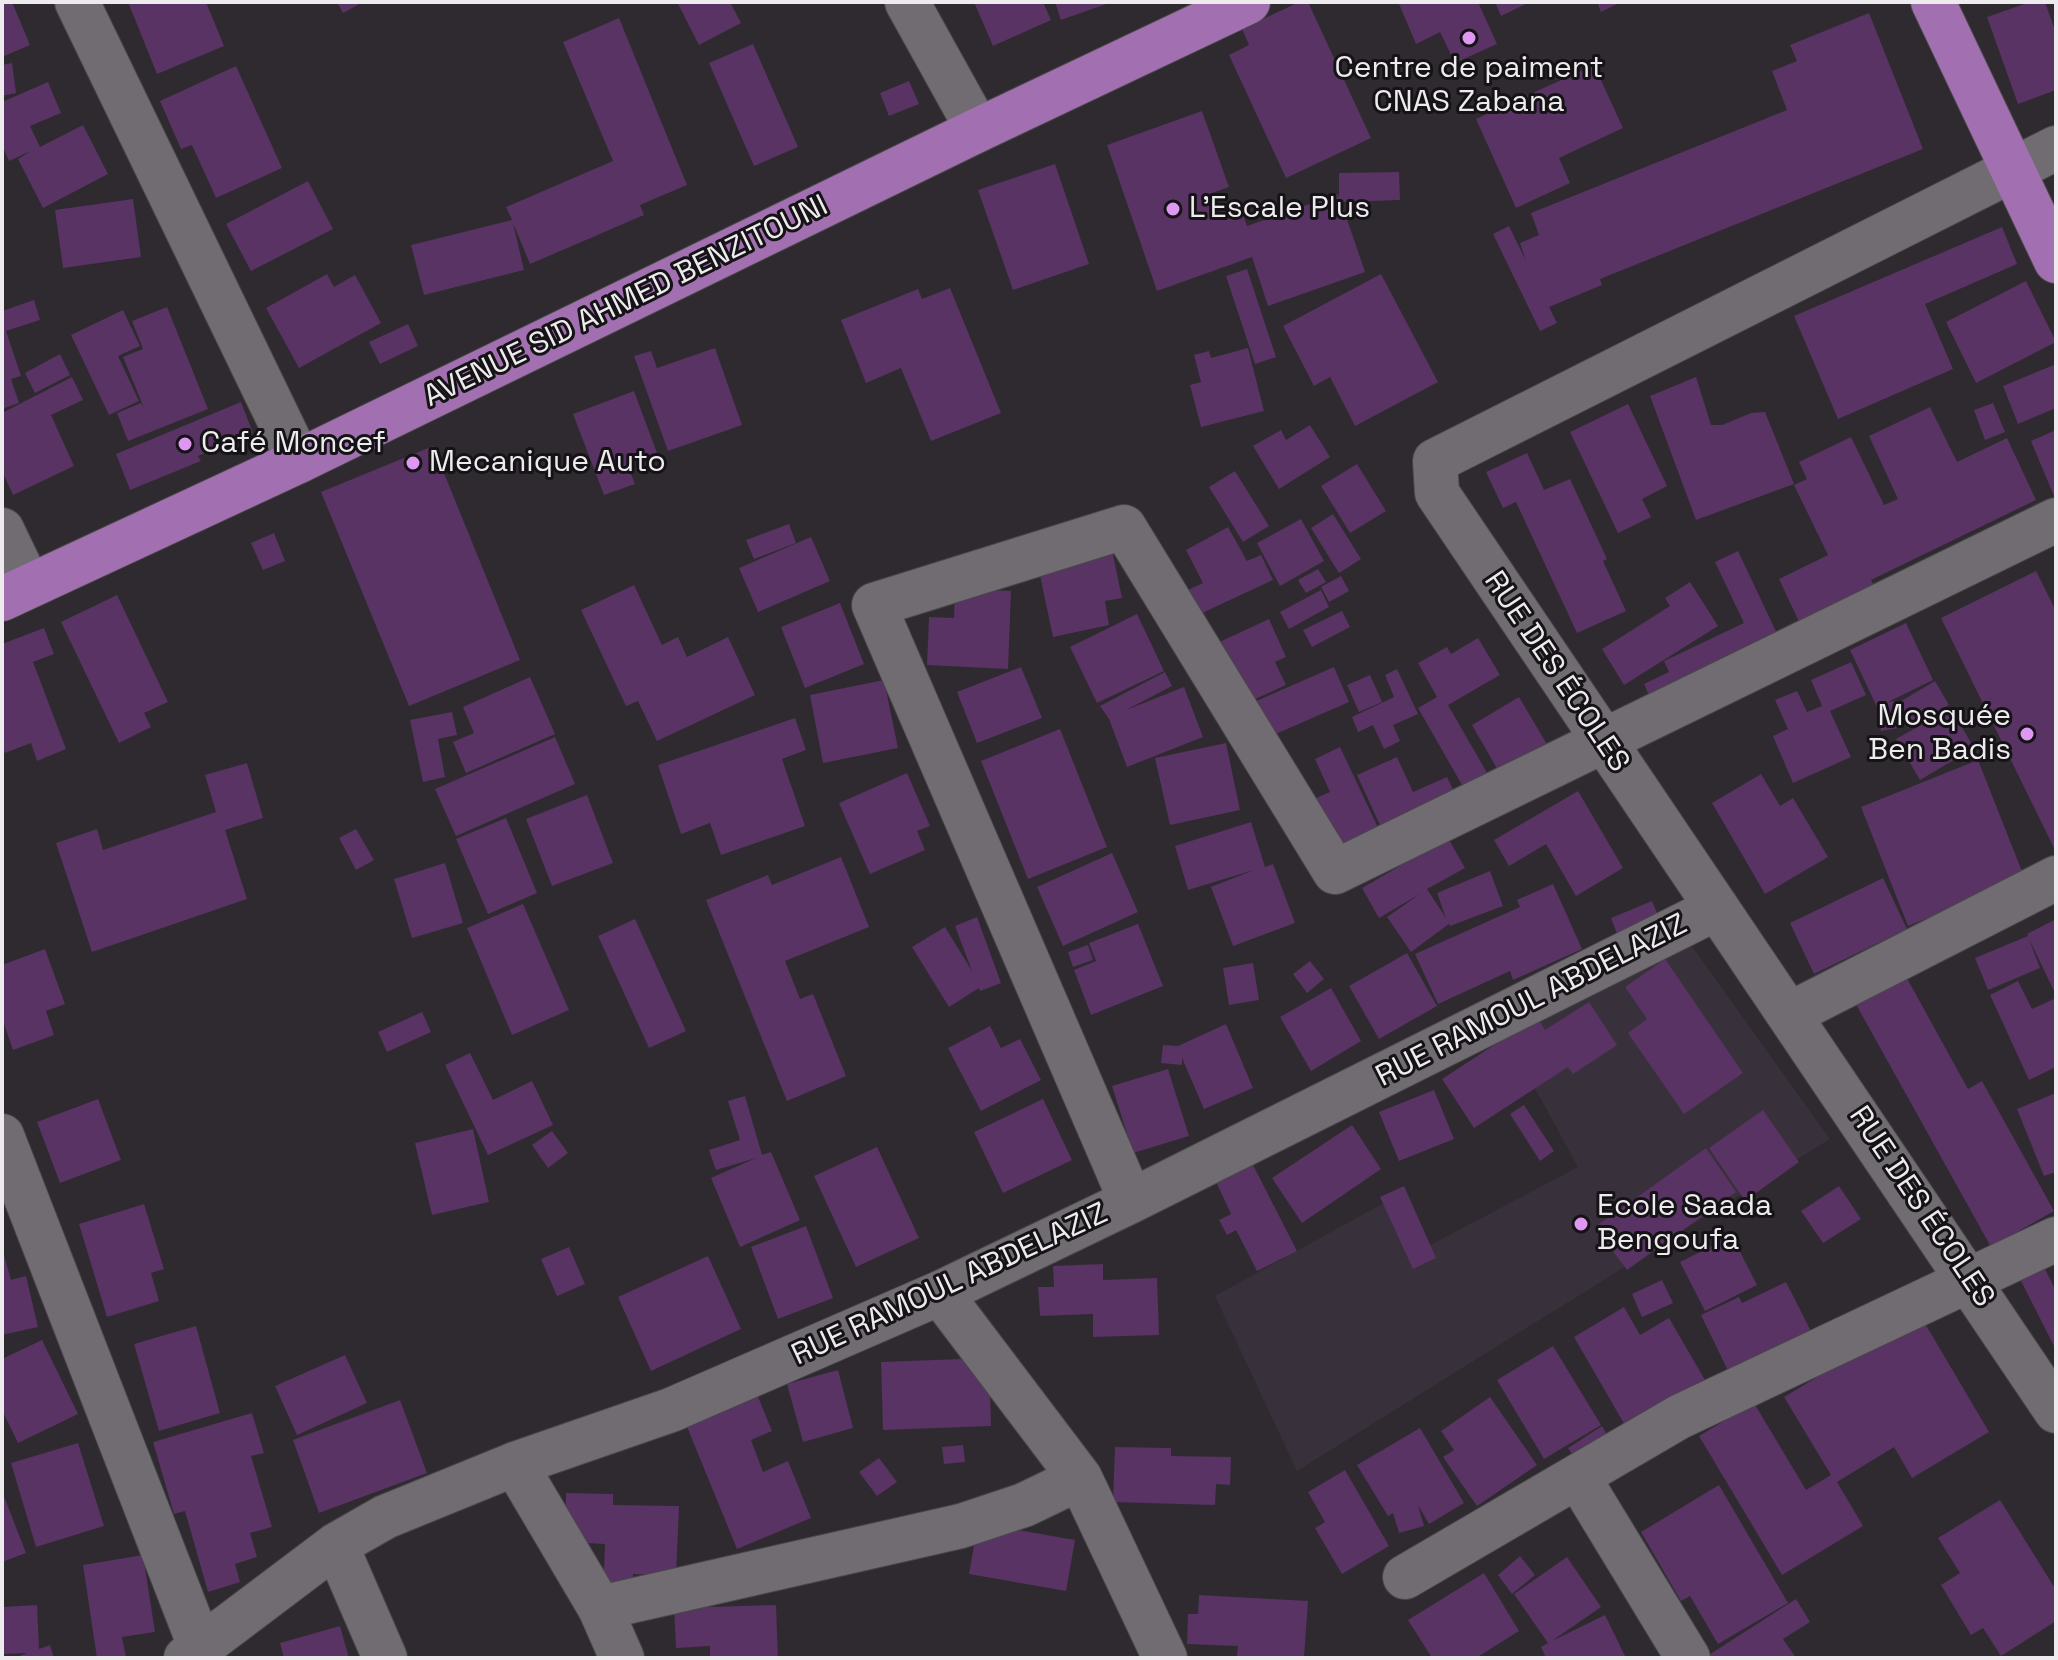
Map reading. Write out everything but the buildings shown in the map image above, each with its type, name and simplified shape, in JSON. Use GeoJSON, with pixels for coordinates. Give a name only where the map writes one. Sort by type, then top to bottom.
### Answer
{"type":"FeatureCollection","features":[{"type":"Feature","properties":{"kind":"main road","name":"AVENUE SID AHMED BENZITOUNI"},"geometry":{"type":"LineString","coordinates":[[15,592],[299,461],[1248,2]]}},
{"type":"Feature","properties":{"kind":"main road"},"geometry":{"type":"LineString","coordinates":[[1933,2],[2056,261]]}},
{"type":"Feature","properties":{"kind":"street"},"geometry":{"type":"LineString","coordinates":[[77,2],[299,461]]}},
{"type":"Feature","properties":{"kind":"street"},"geometry":{"type":"LineString","coordinates":[[907,2],[978,130]]}},
{"type":"Feature","properties":{"kind":"street"},"geometry":{"type":"LineString","coordinates":[[2011,169],[2056,148]]}},
{"type":"Feature","properties":{"kind":"street","name":"RUE DES ÉCOLES"},"geometry":{"type":"LineString","coordinates":[[2011,169],[1435,461],[1437,493],[2056,1411]]}},
{"type":"Feature","properties":{"kind":"street"},"geometry":{"type":"LineString","coordinates":[[1131,1201],[874,605],[1124,527],[1335,872],[2056,520]]}},
{"type":"Feature","properties":{"kind":"street"},"geometry":{"type":"LineString","coordinates":[[2,530],[15,592]]}},
{"type":"Feature","properties":{"kind":"street"},"geometry":{"type":"LineString","coordinates":[[1790,1014],[2056,878]]}},
{"type":"Feature","properties":{"kind":"street","name":"RUE RAMOUL ABDELAZIZ"},"geometry":{"type":"LineString","coordinates":[[193,1652],[336,1545],[385,1517],[515,1464],[671,1410],[940,1293],[1717,908]]}},
{"type":"Feature","properties":{"kind":"street"},"geometry":{"type":"LineString","coordinates":[[2,1136],[193,1652]]}},
{"type":"Feature","properties":{"kind":"street"},"geometry":{"type":"LineString","coordinates":[[1405,1577],[1679,1417],[2056,1239]]}},
{"type":"Feature","properties":{"kind":"street"},"geometry":{"type":"LineString","coordinates":[[940,1293],[1080,1478],[1165,1658]]}},
{"type":"Feature","properties":{"kind":"street"},"geometry":{"type":"LineString","coordinates":[[515,1464],[600,1608],[622,1658]]}},
{"type":"Feature","properties":{"kind":"street"},"geometry":{"type":"LineString","coordinates":[[1578,1477],[1688,1658]]}},
{"type":"Feature","properties":{"kind":"street"},"geometry":{"type":"LineString","coordinates":[[600,1608],[961,1526],[1024,1505],[1080,1478]]}},
{"type":"Feature","properties":{"kind":"street"},"geometry":{"type":"LineString","coordinates":[[336,1545],[385,1658]]}},
{"type":"Feature","properties":{"kind":"shaded area","name":"Ecole Saada Bengoufa"},"geometry":{"type":"Polygon","coordinates":[[[1683,934],[1830,1139],[1297,1471],[1215,1296],[1391,1199],[1421,1250],[1578,1167],[1501,1026],[1683,934]]]}},
{"type":"Feature","properties":{"kind":"place","name":"Centre de paiment CNAS Zabana"},"geometry":{"type":"Point","coordinates":[1469,38]}},
{"type":"Feature","properties":{"kind":"place","name":"L'Escale Plus"},"geometry":{"type":"Point","coordinates":[1173,209]}},
{"type":"Feature","properties":{"kind":"place","name":"Café Moncef"},"geometry":{"type":"Point","coordinates":[185,444]}},
{"type":"Feature","properties":{"kind":"place","name":"Mecanique Auto"},"geometry":{"type":"Point","coordinates":[413,463]}},
{"type":"Feature","properties":{"kind":"place","name":"Mosquée Ben Badis"},"geometry":{"type":"Point","coordinates":[2027,734]}},
{"type":"Feature","properties":{"kind":"place","name":"Ecole Saada Bengoufa"},"geometry":{"type":"Point","coordinates":[1581,1224]}}]}
